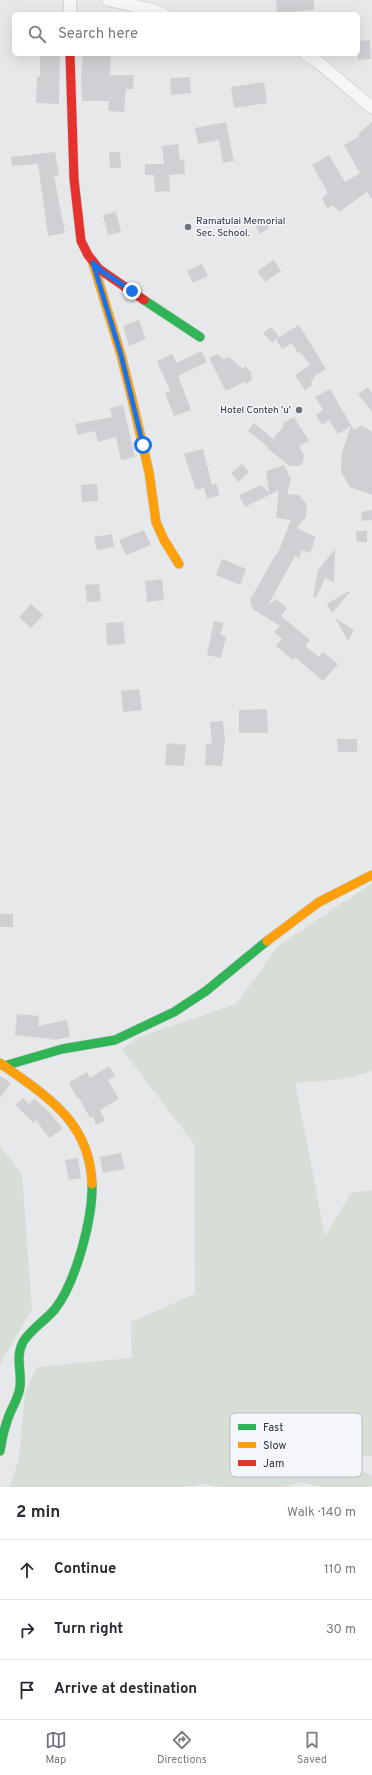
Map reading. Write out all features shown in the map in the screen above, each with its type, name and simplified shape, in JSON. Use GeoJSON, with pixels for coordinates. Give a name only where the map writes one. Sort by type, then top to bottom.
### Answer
{"type":"FeatureCollection","features":[{"type":"Feature","properties":{"kind":"street"},"geometry":{"type":"LineString","coordinates":[[70,0],[70,12]]}},
{"type":"Feature","properties":{"kind":"street"},"geometry":{"type":"LineString","coordinates":[[108,0],[157,12]]}},
{"type":"Feature","properties":{"kind":"street"},"geometry":{"type":"LineString","coordinates":[[70,56],[74,179],[81,242],[93,263],[121,355],[149,472],[156,522],[161,535],[179,564]]}},
{"type":"Feature","properties":{"kind":"street"},"geometry":{"type":"LineString","coordinates":[[308,56],[317,61],[372,108]]}},
{"type":"Feature","properties":{"kind":"street"},"geometry":{"type":"LineString","coordinates":[[93,263],[103,272],[200,337]]}},
{"type":"Feature","properties":{"kind":"street"},"geometry":{"type":"LineString","coordinates":[[2,1065],[62,1049],[115,1040],[174,1012],[206,991],[248,955],[319,902],[372,875]]}},
{"type":"Feature","properties":{"kind":"street"},"geometry":{"type":"LineString","coordinates":[[0,1451],[2,1436],[20,1387],[20,1349],[28,1337],[58,1305],[72,1277],[84,1242],[90,1212],[91,1172],[89,1156],[83,1141],[57,1106],[2,1065]]}},
{"type":"Feature","properties":{"kind":"shaded area"},"geometry":{"type":"Polygon","coordinates":[[[372,883],[372,1071],[344,1079],[295,1083],[325,1236],[351,1193],[372,1190],[372,1456],[362,1456],[362,1413],[230,1413],[230,1477],[362,1477],[362,1471],[372,1476],[372,1485],[370,1487],[320,1487],[302,1482],[284,1487],[219,1487],[206,1484],[181,1487],[10,1487],[19,1458],[25,1393],[37,1367],[132,1358],[131,1322],[195,1294],[194,1144],[122,1049],[139,1037],[236,1004],[278,946],[372,883]]]}},
{"type":"Feature","properties":{"kind":"shaded area"},"geometry":{"type":"Polygon","coordinates":[[[0,1146],[22,1174],[32,1309],[0,1364],[0,1146]]]}},
{"type":"Feature","properties":{"kind":"building"},"geometry":{"type":"Polygon","coordinates":[[[276,0],[314,0],[314,10],[277,12],[276,0]]]}},
{"type":"Feature","properties":{"kind":"building"},"geometry":{"type":"Polygon","coordinates":[[[370,40],[371,59],[358,60],[358,56],[360,56],[360,41],[370,40]]]}},
{"type":"Feature","properties":{"kind":"building"},"geometry":{"type":"Polygon","coordinates":[[[40,56],[60,56],[59,104],[36,103],[37,76],[40,77],[40,56]]]}},
{"type":"Feature","properties":{"kind":"building"},"geometry":{"type":"Polygon","coordinates":[[[83,56],[111,56],[110,75],[134,75],[133,89],[126,89],[124,112],[108,111],[109,101],[82,101],[81,74],[83,56]]]}},
{"type":"Feature","properties":{"kind":"building"},"geometry":{"type":"Polygon","coordinates":[[[190,77],[191,93],[171,95],[170,78],[190,77]]]}},
{"type":"Feature","properties":{"kind":"building"},"geometry":{"type":"Polygon","coordinates":[[[264,82],[267,103],[234,108],[231,87],[264,82]]]}},
{"type":"Feature","properties":{"kind":"building"},"geometry":{"type":"Polygon","coordinates":[[[226,122],[234,161],[223,163],[219,140],[198,144],[195,128],[226,122]]]}},
{"type":"Feature","properties":{"kind":"building"},"geometry":{"type":"Polygon","coordinates":[[[372,122],[372,199],[367,192],[339,212],[333,205],[327,209],[322,198],[328,193],[312,165],[329,155],[345,182],[360,173],[344,145],[360,136],[358,134],[372,122]]]}},
{"type":"Feature","properties":{"kind":"building"},"geometry":{"type":"Polygon","coordinates":[[[178,144],[180,160],[184,159],[185,174],[169,175],[170,191],[155,192],[154,175],[145,175],[145,164],[164,164],[162,146],[178,144]]]}},
{"type":"Feature","properties":{"kind":"building"},"geometry":{"type":"Polygon","coordinates":[[[55,152],[59,175],[54,176],[65,233],[48,236],[38,164],[12,166],[11,157],[55,152]]]}},
{"type":"Feature","properties":{"kind":"building"},"geometry":{"type":"Polygon","coordinates":[[[109,152],[120,152],[121,168],[110,168],[109,152]]]}},
{"type":"Feature","properties":{"kind":"building"},"geometry":{"type":"Polygon","coordinates":[[[116,212],[121,232],[108,235],[103,215],[116,212]]]}},
{"type":"Feature","properties":{"kind":"building"},"geometry":{"type":"Polygon","coordinates":[[[264,219],[269,228],[260,234],[255,225],[264,219]]]}},
{"type":"Feature","properties":{"kind":"building"},"geometry":{"type":"Polygon","coordinates":[[[274,260],[281,271],[265,282],[257,271],[274,260]]]}},
{"type":"Feature","properties":{"kind":"building"},"geometry":{"type":"Polygon","coordinates":[[[202,264],[208,276],[193,283],[187,271],[202,264]]]}},
{"type":"Feature","properties":{"kind":"building"},"geometry":{"type":"Polygon","coordinates":[[[139,320],[146,339],[129,346],[123,326],[139,320]]]}},
{"type":"Feature","properties":{"kind":"building"},"geometry":{"type":"Polygon","coordinates":[[[299,325],[326,369],[314,376],[315,378],[311,381],[312,385],[305,390],[295,375],[310,365],[300,352],[298,353],[292,343],[282,349],[276,339],[299,325]]]}},
{"type":"Feature","properties":{"kind":"building"},"geometry":{"type":"Polygon","coordinates":[[[271,327],[279,336],[272,343],[263,333],[271,327]]]}},
{"type":"Feature","properties":{"kind":"building"},"geometry":{"type":"Polygon","coordinates":[[[201,351],[207,362],[178,376],[191,410],[174,416],[165,393],[170,391],[157,361],[172,354],[177,363],[201,351]]]}},
{"type":"Feature","properties":{"kind":"building"},"geometry":{"type":"Polygon","coordinates":[[[218,354],[223,359],[229,357],[243,369],[245,366],[252,373],[250,375],[253,378],[247,384],[244,382],[226,391],[209,358],[218,354]]]}},
{"type":"Feature","properties":{"kind":"building"},"geometry":{"type":"Polygon","coordinates":[[[368,387],[372,393],[372,412],[358,394],[368,387]]]}},
{"type":"Feature","properties":{"kind":"building"},"geometry":{"type":"Polygon","coordinates":[[[330,389],[354,430],[361,425],[372,432],[372,495],[350,487],[341,472],[342,452],[351,426],[338,434],[329,420],[322,425],[316,415],[323,410],[315,397],[330,389]]]}},
{"type":"Feature","properties":{"kind":"building"},"geometry":{"type":"Polygon","coordinates":[[[123,405],[135,457],[121,460],[116,437],[98,442],[95,431],[78,435],[75,424],[112,417],[110,408],[123,405]]]}},
{"type":"Feature","properties":{"kind":"building"},"geometry":{"type":"Polygon","coordinates":[[[294,417],[309,441],[299,446],[304,455],[303,463],[299,466],[290,466],[248,431],[254,423],[273,439],[284,426],[282,424],[294,417]]]}},
{"type":"Feature","properties":{"kind":"building"},"geometry":{"type":"Polygon","coordinates":[[[203,449],[212,485],[216,483],[220,495],[207,499],[204,488],[196,490],[184,454],[203,449]]]}},
{"type":"Feature","properties":{"kind":"building"},"geometry":{"type":"Polygon","coordinates":[[[242,464],[249,472],[238,482],[231,473],[242,464]]]}},
{"type":"Feature","properties":{"kind":"building"},"geometry":{"type":"Polygon","coordinates":[[[284,465],[291,479],[287,494],[299,495],[307,505],[306,517],[296,528],[316,537],[310,553],[302,550],[299,558],[295,556],[268,605],[276,599],[287,608],[281,616],[310,640],[305,646],[319,657],[323,652],[338,664],[323,681],[295,657],[293,660],[276,646],[282,639],[274,632],[280,626],[253,609],[250,600],[276,554],[277,555],[291,520],[276,518],[279,490],[245,507],[239,495],[261,485],[269,493],[266,471],[284,465]]]}},
{"type":"Feature","properties":{"kind":"building"},"geometry":{"type":"Polygon","coordinates":[[[97,484],[98,501],[82,502],[81,485],[97,484]]]}},
{"type":"Feature","properties":{"kind":"building"},"geometry":{"type":"Polygon","coordinates":[[[372,510],[372,520],[362,521],[361,512],[372,510]]]}},
{"type":"Feature","properties":{"kind":"building"},"geometry":{"type":"Polygon","coordinates":[[[144,530],[151,545],[126,555],[119,540],[144,530]]]}},
{"type":"Feature","properties":{"kind":"building"},"geometry":{"type":"Polygon","coordinates":[[[356,531],[367,531],[367,542],[357,542],[356,531]]]}},
{"type":"Feature","properties":{"kind":"building"},"geometry":{"type":"Polygon","coordinates":[[[112,534],[114,547],[97,550],[94,537],[112,534]]]}},
{"type":"Feature","properties":{"kind":"building"},"geometry":{"type":"Polygon","coordinates":[[[335,549],[334,582],[325,578],[316,598],[313,597],[318,570],[335,549]]]}},
{"type":"Feature","properties":{"kind":"building"},"geometry":{"type":"Polygon","coordinates":[[[222,559],[246,569],[240,585],[216,575],[222,559]]]}},
{"type":"Feature","properties":{"kind":"building"},"geometry":{"type":"Polygon","coordinates":[[[162,579],[164,600],[147,602],[145,581],[162,579]]]}},
{"type":"Feature","properties":{"kind":"building"},"geometry":{"type":"Polygon","coordinates":[[[99,584],[101,601],[87,602],[85,585],[99,584]]]}},
{"type":"Feature","properties":{"kind":"building"},"geometry":{"type":"Polygon","coordinates":[[[349,591],[350,592],[332,613],[327,604],[349,591]]]}},
{"type":"Feature","properties":{"kind":"building"},"geometry":{"type":"Polygon","coordinates":[[[31,604],[43,615],[31,628],[19,617],[31,604]]]}},
{"type":"Feature","properties":{"kind":"building"},"geometry":{"type":"Polygon","coordinates":[[[335,618],[354,630],[348,641],[335,618]]]}},
{"type":"Feature","properties":{"kind":"building"},"geometry":{"type":"Polygon","coordinates":[[[214,621],[224,623],[220,634],[226,637],[221,658],[207,655],[214,621]]]}},
{"type":"Feature","properties":{"kind":"building"},"geometry":{"type":"Polygon","coordinates":[[[123,622],[125,644],[107,645],[106,623],[123,622]]]}},
{"type":"Feature","properties":{"kind":"building"},"geometry":{"type":"Polygon","coordinates":[[[139,689],[142,710],[123,712],[121,691],[139,689]]]}},
{"type":"Feature","properties":{"kind":"building"},"geometry":{"type":"Polygon","coordinates":[[[267,709],[268,733],[239,733],[239,710],[267,709]]]}},
{"type":"Feature","properties":{"kind":"building"},"geometry":{"type":"Polygon","coordinates":[[[223,721],[225,740],[222,766],[205,765],[206,744],[212,744],[210,722],[223,721]]]}},
{"type":"Feature","properties":{"kind":"building"},"geometry":{"type":"Polygon","coordinates":[[[337,739],[357,739],[357,752],[338,752],[337,739]]]}},
{"type":"Feature","properties":{"kind":"building"},"geometry":{"type":"Polygon","coordinates":[[[167,743],[186,745],[184,766],[165,765],[167,743]]]}},
{"type":"Feature","properties":{"kind":"building"},"geometry":{"type":"Polygon","coordinates":[[[0,914],[13,914],[13,927],[0,927],[0,914]]]}},
{"type":"Feature","properties":{"kind":"building"},"geometry":{"type":"Polygon","coordinates":[[[17,1014],[39,1016],[38,1026],[67,1020],[70,1037],[52,1040],[15,1035],[17,1014]]]}},
{"type":"Feature","properties":{"kind":"building"},"geometry":{"type":"Polygon","coordinates":[[[109,1066],[115,1076],[108,1080],[119,1099],[100,1110],[105,1121],[96,1125],[93,1116],[90,1118],[79,1098],[78,1099],[70,1086],[70,1082],[87,1072],[90,1078],[109,1066]]]}},
{"type":"Feature","properties":{"kind":"building"},"geometry":{"type":"Polygon","coordinates":[[[0,1076],[11,1083],[0,1098],[0,1076]]]}},
{"type":"Feature","properties":{"kind":"building"},"geometry":{"type":"Polygon","coordinates":[[[23,1098],[29,1104],[34,1099],[38,1102],[50,1113],[63,1129],[49,1138],[36,1120],[34,1123],[15,1105],[23,1098]]]}},
{"type":"Feature","properties":{"kind":"building"},"geometry":{"type":"Polygon","coordinates":[[[121,1153],[125,1169],[103,1173],[100,1157],[121,1153]]]}},
{"type":"Feature","properties":{"kind":"building"},"geometry":{"type":"Polygon","coordinates":[[[78,1158],[81,1178],[69,1180],[65,1160],[78,1158]]]}},
{"type":"Feature","properties":{"kind":"traffic: fast"},"geometry":{"type":"LineString","coordinates":[[144,300],[200,337]]}},
{"type":"Feature","properties":{"kind":"traffic: fast"},"geometry":{"type":"LineString","coordinates":[[4,1066],[62,1049],[115,1040],[174,1012],[206,991],[267,941]]}},
{"type":"Feature","properties":{"kind":"traffic: fast"},"geometry":{"type":"LineString","coordinates":[[0,1451],[7,1422],[19,1390],[19,1353],[23,1342],[30,1333],[55,1309],[70,1283],[82,1249],[90,1214],[92,1184]]}},
{"type":"Feature","properties":{"kind":"traffic: slow"},"geometry":{"type":"LineString","coordinates":[[93,263],[121,355],[132,399],[149,472],[156,522],[164,540],[179,564]]}},
{"type":"Feature","properties":{"kind":"traffic: slow"},"geometry":{"type":"LineString","coordinates":[[267,941],[319,902],[372,875]]}},
{"type":"Feature","properties":{"kind":"traffic: slow"},"geometry":{"type":"LineString","coordinates":[[0,1063],[49,1099],[74,1127],[83,1143],[89,1162],[92,1184]]}},
{"type":"Feature","properties":{"kind":"traffic: jam"},"geometry":{"type":"LineString","coordinates":[[70,56],[74,179],[81,241],[88,255],[99,269],[144,300]]}},
{"type":"Feature","properties":{"kind":"place","name":"Ramatulai Memorial Sec. School."},"geometry":{"type":"Point","coordinates":[188,227]}},
{"type":"Feature","properties":{"kind":"place","name":"Hotel Conteh 'u'"},"geometry":{"type":"Point","coordinates":[299,410]}},
{"type":"Feature","properties":{"kind":"route"},"geometry":{"type":"LineString","coordinates":[[132,291],[103,272],[93,263],[121,355],[143,445]]}}]}
